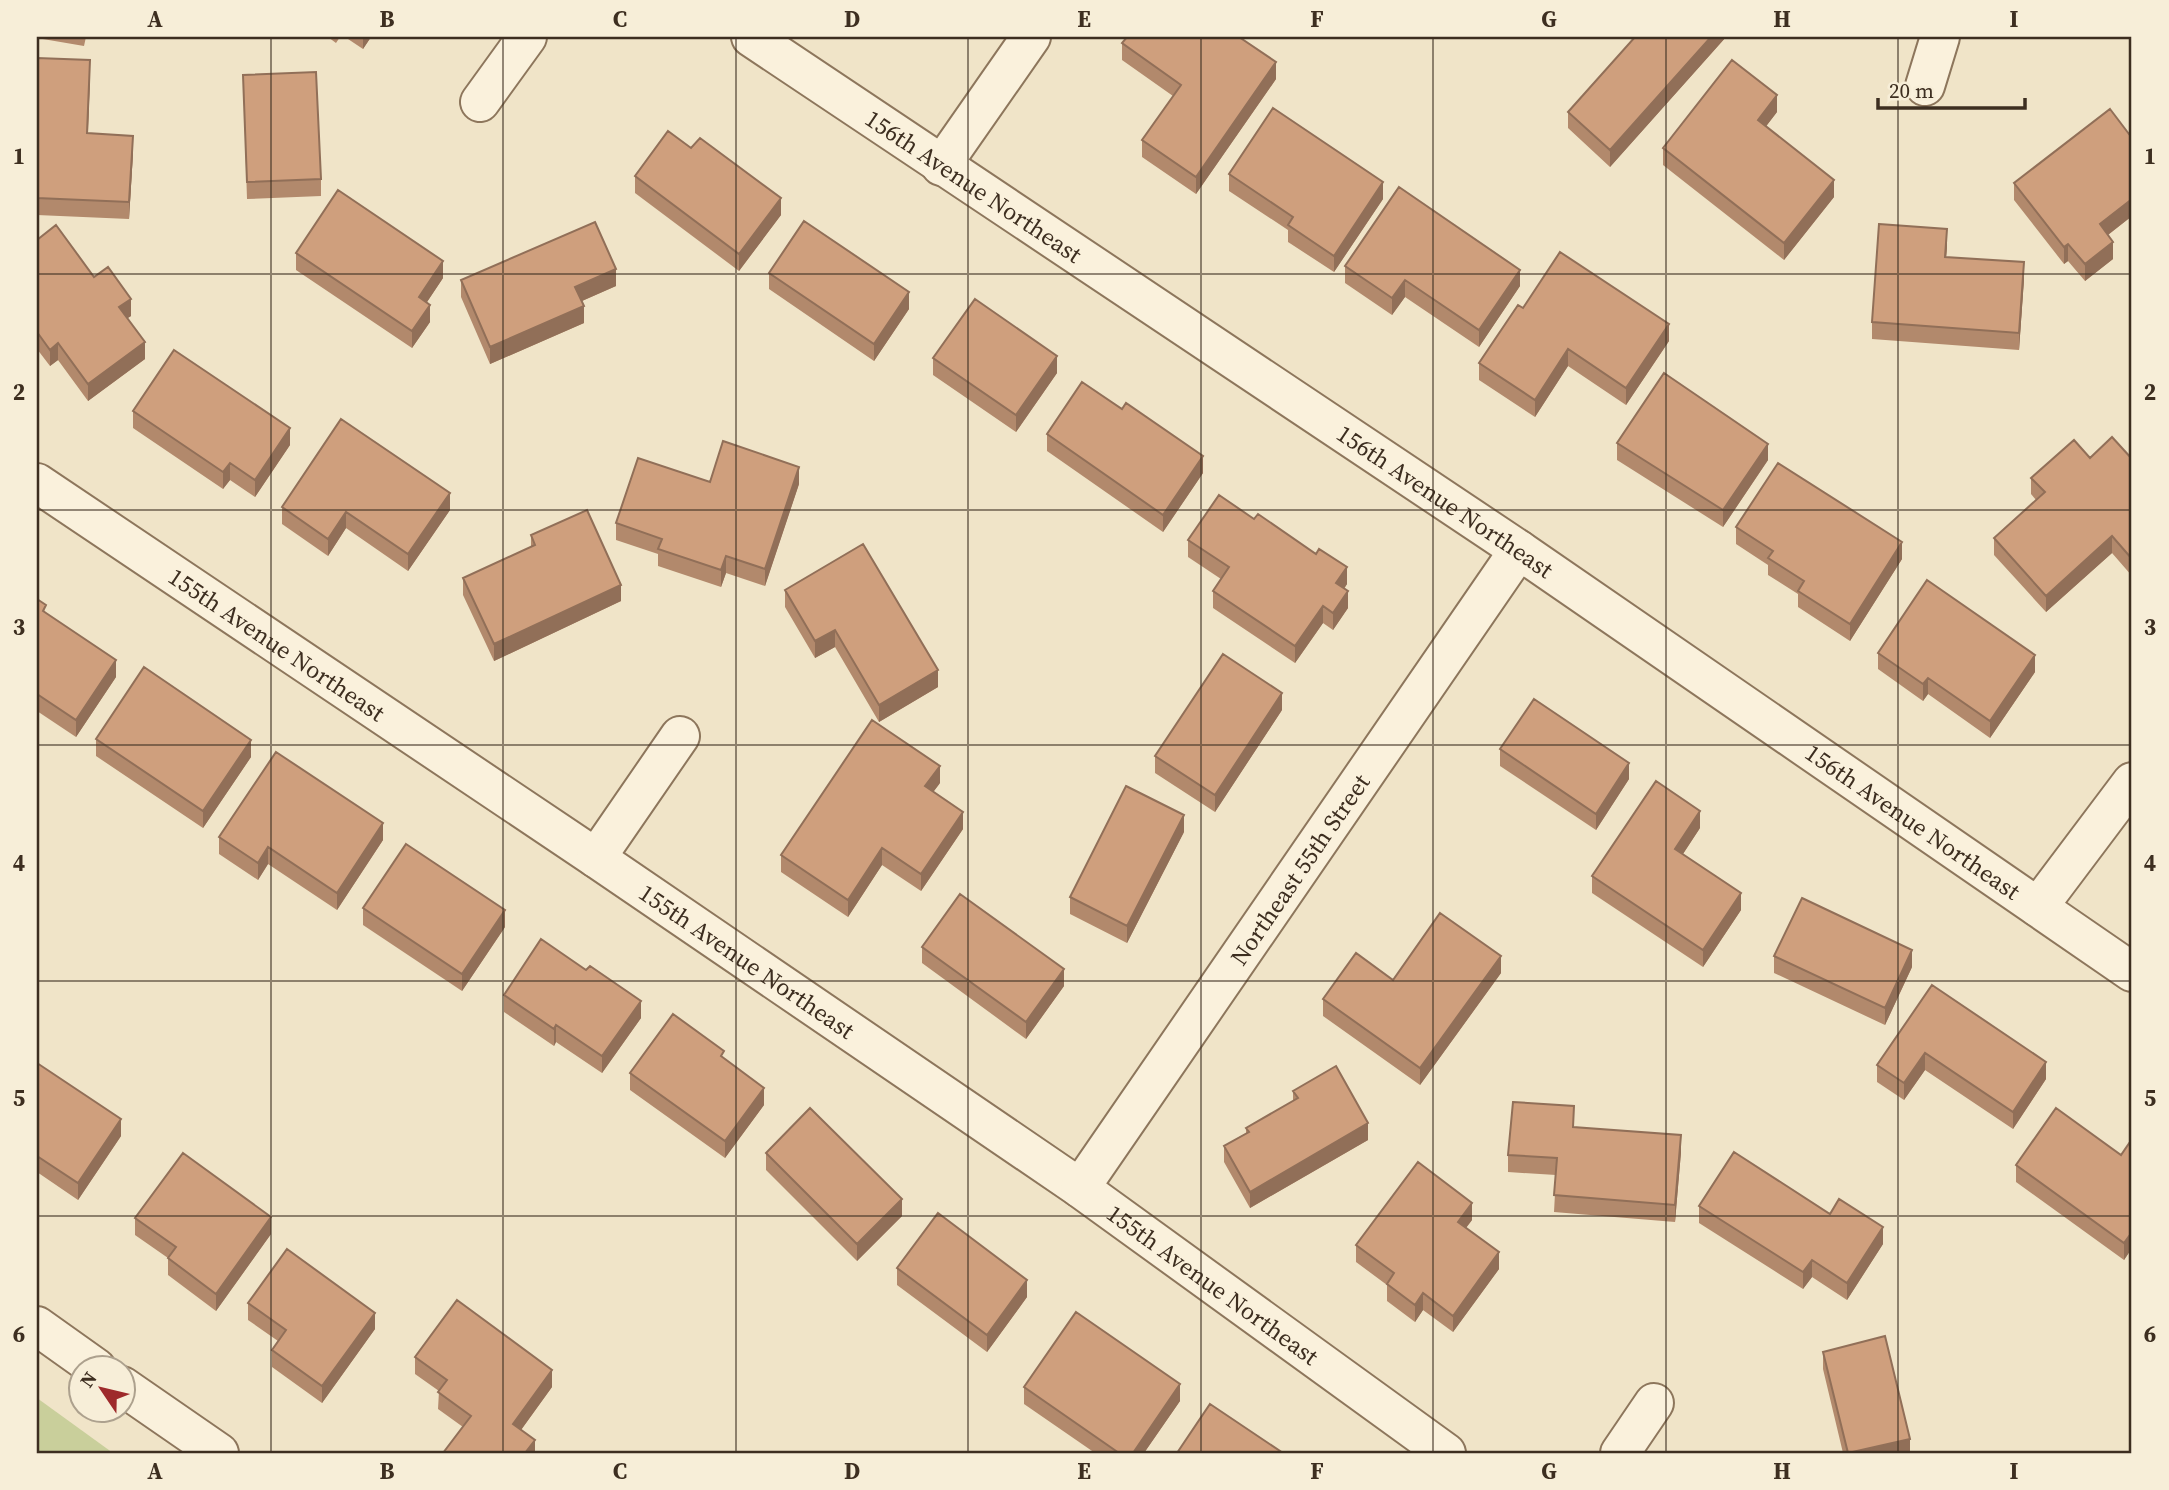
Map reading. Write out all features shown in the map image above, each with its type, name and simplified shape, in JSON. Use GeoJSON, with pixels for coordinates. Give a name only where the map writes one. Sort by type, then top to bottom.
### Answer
{"type":"FeatureCollection","features":[{"type":"Feature","properties":{"kind":"street"},"geometry":{"type":"LineString","coordinates":[[480,102],[527,37]]}},
{"type":"Feature","properties":{"kind":"street","name":"156th Avenue Northeast"},"geometry":{"type":"LineString","coordinates":[[751,37],[940,166],[1519,550],[2132,972]]}},
{"type":"Feature","properties":{"kind":"street"},"geometry":{"type":"LineString","coordinates":[[940,166],[1031,37]]}},
{"type":"Feature","properties":{"kind":"street"},"geometry":{"type":"LineString","coordinates":[[1925,86],[1940,37]]}},
{"type":"Feature","properties":{"kind":"street","name":"155th Avenue Northeast"},"geometry":{"type":"LineString","coordinates":[[37,483],[596,858],[1080,1188],[1446,1453]]}},
{"type":"Feature","properties":{"kind":"street","name":"Northeast 55th Street"},"geometry":{"type":"LineString","coordinates":[[1080,1188],[1519,550]]}},
{"type":"Feature","properties":{"kind":"street"},"geometry":{"type":"LineString","coordinates":[[596,858],[680,736]]}},
{"type":"Feature","properties":{"kind":"street"},"geometry":{"type":"LineString","coordinates":[[2038,907],[2132,782]]}},
{"type":"Feature","properties":{"kind":"street"},"geometry":{"type":"LineString","coordinates":[[37,1326],[77,1354]]}},
{"type":"Feature","properties":{"kind":"street"},"geometry":{"type":"LineString","coordinates":[[136,1396],[219,1453]]}},
{"type":"Feature","properties":{"kind":"street"},"geometry":{"type":"LineString","coordinates":[[1620,1453],[1654,1403]]}},
{"type":"Feature","properties":{"kind":"green space"},"geometry":{"type":"Polygon","coordinates":[[[37,1398],[66,1419],[66,1424],[73,1424],[113,1453],[37,1453],[37,1398]]]}},
{"type":"Feature","properties":{"kind":"building"},"geometry":{"type":"Polygon","coordinates":[[[1127,37],[1239,37],[1276,62],[1196,177],[1142,140],[1181,85],[1122,43],[1127,37]]]}},
{"type":"Feature","properties":{"kind":"building"},"geometry":{"type":"Polygon","coordinates":[[[1635,37],[1711,37],[1610,150],[1568,112],[1635,37]]]}},
{"type":"Feature","properties":{"kind":"building"},"geometry":{"type":"Polygon","coordinates":[[[37,58],[90,60],[87,133],[133,136],[129,202],[37,198],[37,58]]]}},
{"type":"Feature","properties":{"kind":"building"},"geometry":{"type":"Polygon","coordinates":[[[1732,60],[1777,95],[1758,120],[1834,180],[1784,243],[1663,148],[1732,60]]]}},
{"type":"Feature","properties":{"kind":"building"},"geometry":{"type":"Polygon","coordinates":[[[316,72],[321,179],[247,182],[243,75],[316,72]]]}},
{"type":"Feature","properties":{"kind":"building"},"geometry":{"type":"Polygon","coordinates":[[[1273,108],[1383,182],[1334,256],[1288,225],[1293,217],[1229,174],[1273,108]]]}},
{"type":"Feature","properties":{"kind":"building"},"geometry":{"type":"Polygon","coordinates":[[[2110,109],[2132,138],[2132,199],[2100,224],[2113,242],[2085,264],[2068,244],[2064,247],[2014,183],[2110,109]]]}},
{"type":"Feature","properties":{"kind":"building"},"geometry":{"type":"Polygon","coordinates":[[[668,131],[691,148],[700,138],[781,198],[739,254],[635,176],[668,131]]]}},
{"type":"Feature","properties":{"kind":"building"},"geometry":{"type":"Polygon","coordinates":[[[1399,187],[1520,270],[1479,330],[1405,280],[1392,298],[1345,266],[1399,187]]]}},
{"type":"Feature","properties":{"kind":"building"},"geometry":{"type":"Polygon","coordinates":[[[338,190],[443,261],[419,297],[430,305],[412,331],[296,253],[338,190]]]}},
{"type":"Feature","properties":{"kind":"building"},"geometry":{"type":"Polygon","coordinates":[[[804,221],[909,292],[874,344],[769,273],[804,221]]]}},
{"type":"Feature","properties":{"kind":"building"},"geometry":{"type":"Polygon","coordinates":[[[595,222],[616,269],[575,287],[584,306],[490,347],[461,280],[595,222]]]}},
{"type":"Feature","properties":{"kind":"building"},"geometry":{"type":"Polygon","coordinates":[[[1879,224],[1947,229],[1945,257],[2024,262],[2019,333],[1872,322],[1879,224]]]}},
{"type":"Feature","properties":{"kind":"building"},"geometry":{"type":"Polygon","coordinates":[[[56,225],[94,277],[108,267],[131,299],[119,307],[145,342],[88,384],[58,343],[50,350],[37,332],[37,240],[56,225]]]}},
{"type":"Feature","properties":{"kind":"building"},"geometry":{"type":"Polygon","coordinates":[[[1560,252],[1669,324],[1626,388],[1568,349],[1535,400],[1479,363],[1518,305],[1523,308],[1560,252]]]}},
{"type":"Feature","properties":{"kind":"building"},"geometry":{"type":"Polygon","coordinates":[[[975,299],[1057,356],[1016,415],[933,358],[975,299]]]}},
{"type":"Feature","properties":{"kind":"building"},"geometry":{"type":"Polygon","coordinates":[[[174,350],[290,428],[255,480],[230,463],[223,472],[133,411],[174,350]]]}},
{"type":"Feature","properties":{"kind":"building"},"geometry":{"type":"Polygon","coordinates":[[[1664,373],[1768,444],[1723,510],[1617,443],[1664,373]]]}},
{"type":"Feature","properties":{"kind":"building"},"geometry":{"type":"Polygon","coordinates":[[[1082,382],[1122,409],[1126,403],[1203,456],[1163,515],[1047,434],[1082,382]]]}},
{"type":"Feature","properties":{"kind":"building"},"geometry":{"type":"Polygon","coordinates":[[[341,419],[450,493],[408,554],[346,512],[328,539],[282,507],[341,419]]]}},
{"type":"Feature","properties":{"kind":"building"},"geometry":{"type":"Polygon","coordinates":[[[2112,437],[2132,459],[2132,559],[2112,536],[2046,596],[1994,538],[2045,492],[2031,478],[2074,440],[2090,458],[2112,437]]]}},
{"type":"Feature","properties":{"kind":"building"},"geometry":{"type":"Polygon","coordinates":[[[723,441],[799,467],[765,569],[726,556],[721,570],[658,549],[662,539],[616,523],[638,458],[710,482],[723,441]]]}},
{"type":"Feature","properties":{"kind":"building"},"geometry":{"type":"Polygon","coordinates":[[[1778,463],[1902,542],[1850,624],[1798,591],[1804,581],[1768,558],[1773,551],[1736,527],[1778,463]]]}},
{"type":"Feature","properties":{"kind":"building"},"geometry":{"type":"Polygon","coordinates":[[[1219,495],[1254,519],[1258,514],[1316,554],[1319,549],[1347,567],[1336,583],[1348,591],[1333,613],[1323,606],[1295,646],[1213,591],[1229,567],[1188,540],[1219,495]]]}},
{"type":"Feature","properties":{"kind":"building"},"geometry":{"type":"Polygon","coordinates":[[[587,510],[621,585],[494,644],[463,578],[535,545],[531,535],[587,510]]]}},
{"type":"Feature","properties":{"kind":"building"},"geometry":{"type":"Polygon","coordinates":[[[863,544],[938,670],[879,705],[835,630],[815,641],[785,590],[863,544]]]}},
{"type":"Feature","properties":{"kind":"building"},"geometry":{"type":"Polygon","coordinates":[[[1927,580],[2035,655],[1990,721],[1928,678],[1923,684],[1878,653],[1927,580]]]}},
{"type":"Feature","properties":{"kind":"building"},"geometry":{"type":"Polygon","coordinates":[[[37,599],[46,605],[43,611],[116,660],[76,720],[37,694],[37,599]]]}},
{"type":"Feature","properties":{"kind":"building"},"geometry":{"type":"Polygon","coordinates":[[[1223,654],[1282,693],[1215,795],[1155,756],[1223,654]]]}},
{"type":"Feature","properties":{"kind":"building"},"geometry":{"type":"Polygon","coordinates":[[[144,667],[251,740],[203,811],[96,739],[144,667]]]}},
{"type":"Feature","properties":{"kind":"building"},"geometry":{"type":"Polygon","coordinates":[[[1534,699],[1629,763],[1596,814],[1500,749],[1534,699]]]}},
{"type":"Feature","properties":{"kind":"building"},"geometry":{"type":"Polygon","coordinates":[[[872,720],[940,766],[925,786],[963,812],[921,874],[882,848],[848,900],[781,855],[872,720]]]}},
{"type":"Feature","properties":{"kind":"building"},"geometry":{"type":"Polygon","coordinates":[[[276,752],[383,823],[337,893],[268,847],[258,863],[219,837],[276,752]]]}},
{"type":"Feature","properties":{"kind":"building"},"geometry":{"type":"Polygon","coordinates":[[[1656,781],[1700,811],[1675,849],[1741,893],[1703,950],[1592,876],[1656,781]]]}},
{"type":"Feature","properties":{"kind":"building"},"geometry":{"type":"Polygon","coordinates":[[[1126,786],[1184,815],[1127,926],[1070,897],[1126,786]]]}},
{"type":"Feature","properties":{"kind":"building"},"geometry":{"type":"Polygon","coordinates":[[[406,844],[505,910],[462,974],[363,908],[406,844]]]}},
{"type":"Feature","properties":{"kind":"building"},"geometry":{"type":"Polygon","coordinates":[[[960,894],[1064,969],[1026,1022],[922,947],[960,894]]]}},
{"type":"Feature","properties":{"kind":"building"},"geometry":{"type":"Polygon","coordinates":[[[1802,898],[1912,950],[1885,1008],[1774,956],[1802,898]]]}},
{"type":"Feature","properties":{"kind":"building"},"geometry":{"type":"Polygon","coordinates":[[[1440,913],[1501,956],[1420,1068],[1323,999],[1356,953],[1393,980],[1440,913]]]}},
{"type":"Feature","properties":{"kind":"building"},"geometry":{"type":"Polygon","coordinates":[[[541,939],[586,970],[590,966],[641,1001],[602,1056],[556,1025],[554,1029],[504,995],[541,939]]]}},
{"type":"Feature","properties":{"kind":"building"},"geometry":{"type":"Polygon","coordinates":[[[1932,985],[2046,1062],[2013,1112],[1925,1053],[1904,1083],[1877,1065],[1932,985]]]}},
{"type":"Feature","properties":{"kind":"building"},"geometry":{"type":"Polygon","coordinates":[[[673,1014],[724,1051],[721,1056],[764,1088],[725,1141],[630,1073],[673,1014]]]}},
{"type":"Feature","properties":{"kind":"building"},"geometry":{"type":"Polygon","coordinates":[[[37,1063],[121,1119],[78,1183],[37,1156],[37,1063]]]}},
{"type":"Feature","properties":{"kind":"building"},"geometry":{"type":"Polygon","coordinates":[[[1336,1066],[1368,1123],[1250,1192],[1224,1146],[1249,1132],[1246,1128],[1298,1098],[1293,1091],[1336,1066]]]}},
{"type":"Feature","properties":{"kind":"building"},"geometry":{"type":"Polygon","coordinates":[[[1513,1102],[1574,1106],[1573,1127],[1681,1135],[1675,1205],[1554,1195],[1557,1158],[1508,1155],[1513,1102]]]}},
{"type":"Feature","properties":{"kind":"building"},"geometry":{"type":"Polygon","coordinates":[[[810,1108],[902,1199],[857,1244],[766,1153],[810,1108]]]}},
{"type":"Feature","properties":{"kind":"building"},"geometry":{"type":"Polygon","coordinates":[[[2056,1108],[2121,1155],[2132,1139],[2132,1232],[2124,1243],[2016,1165],[2056,1108]]]}},
{"type":"Feature","properties":{"kind":"building"},"geometry":{"type":"Polygon","coordinates":[[[1734,1152],[1830,1214],[1839,1199],[1883,1227],[1847,1283],[1812,1260],[1803,1272],[1699,1206],[1734,1152]]]}},
{"type":"Feature","properties":{"kind":"building"},"geometry":{"type":"Polygon","coordinates":[[[183,1153],[271,1217],[216,1294],[168,1258],[176,1247],[135,1218],[183,1153]]]}},
{"type":"Feature","properties":{"kind":"building"},"geometry":{"type":"Polygon","coordinates":[[[1418,1162],[1472,1203],[1458,1222],[1499,1252],[1453,1316],[1423,1293],[1415,1305],[1387,1284],[1394,1273],[1356,1245],[1418,1162]]]}},
{"type":"Feature","properties":{"kind":"building"},"geometry":{"type":"Polygon","coordinates":[[[938,1213],[1027,1280],[987,1335],[897,1268],[938,1213]]]}},
{"type":"Feature","properties":{"kind":"building"},"geometry":{"type":"Polygon","coordinates":[[[287,1249],[375,1313],[322,1386],[272,1350],[286,1330],[248,1303],[287,1249]]]}},
{"type":"Feature","properties":{"kind":"building"},"geometry":{"type":"Polygon","coordinates":[[[457,1300],[552,1370],[513,1424],[535,1440],[525,1453],[443,1453],[471,1416],[438,1392],[447,1380],[415,1357],[457,1300]]]}},
{"type":"Feature","properties":{"kind":"building"},"geometry":{"type":"Polygon","coordinates":[[[1076,1312],[1180,1384],[1133,1453],[1119,1453],[1024,1387],[1076,1312]]]}},
{"type":"Feature","properties":{"kind":"building"},"geometry":{"type":"Polygon","coordinates":[[[1885,1336],[1910,1439],[1848,1453],[1823,1352],[1885,1336]]]}},
{"type":"Feature","properties":{"kind":"building"},"geometry":{"type":"Polygon","coordinates":[[[1210,1404],[1283,1453],[1177,1453],[1210,1404]]]}}]}
